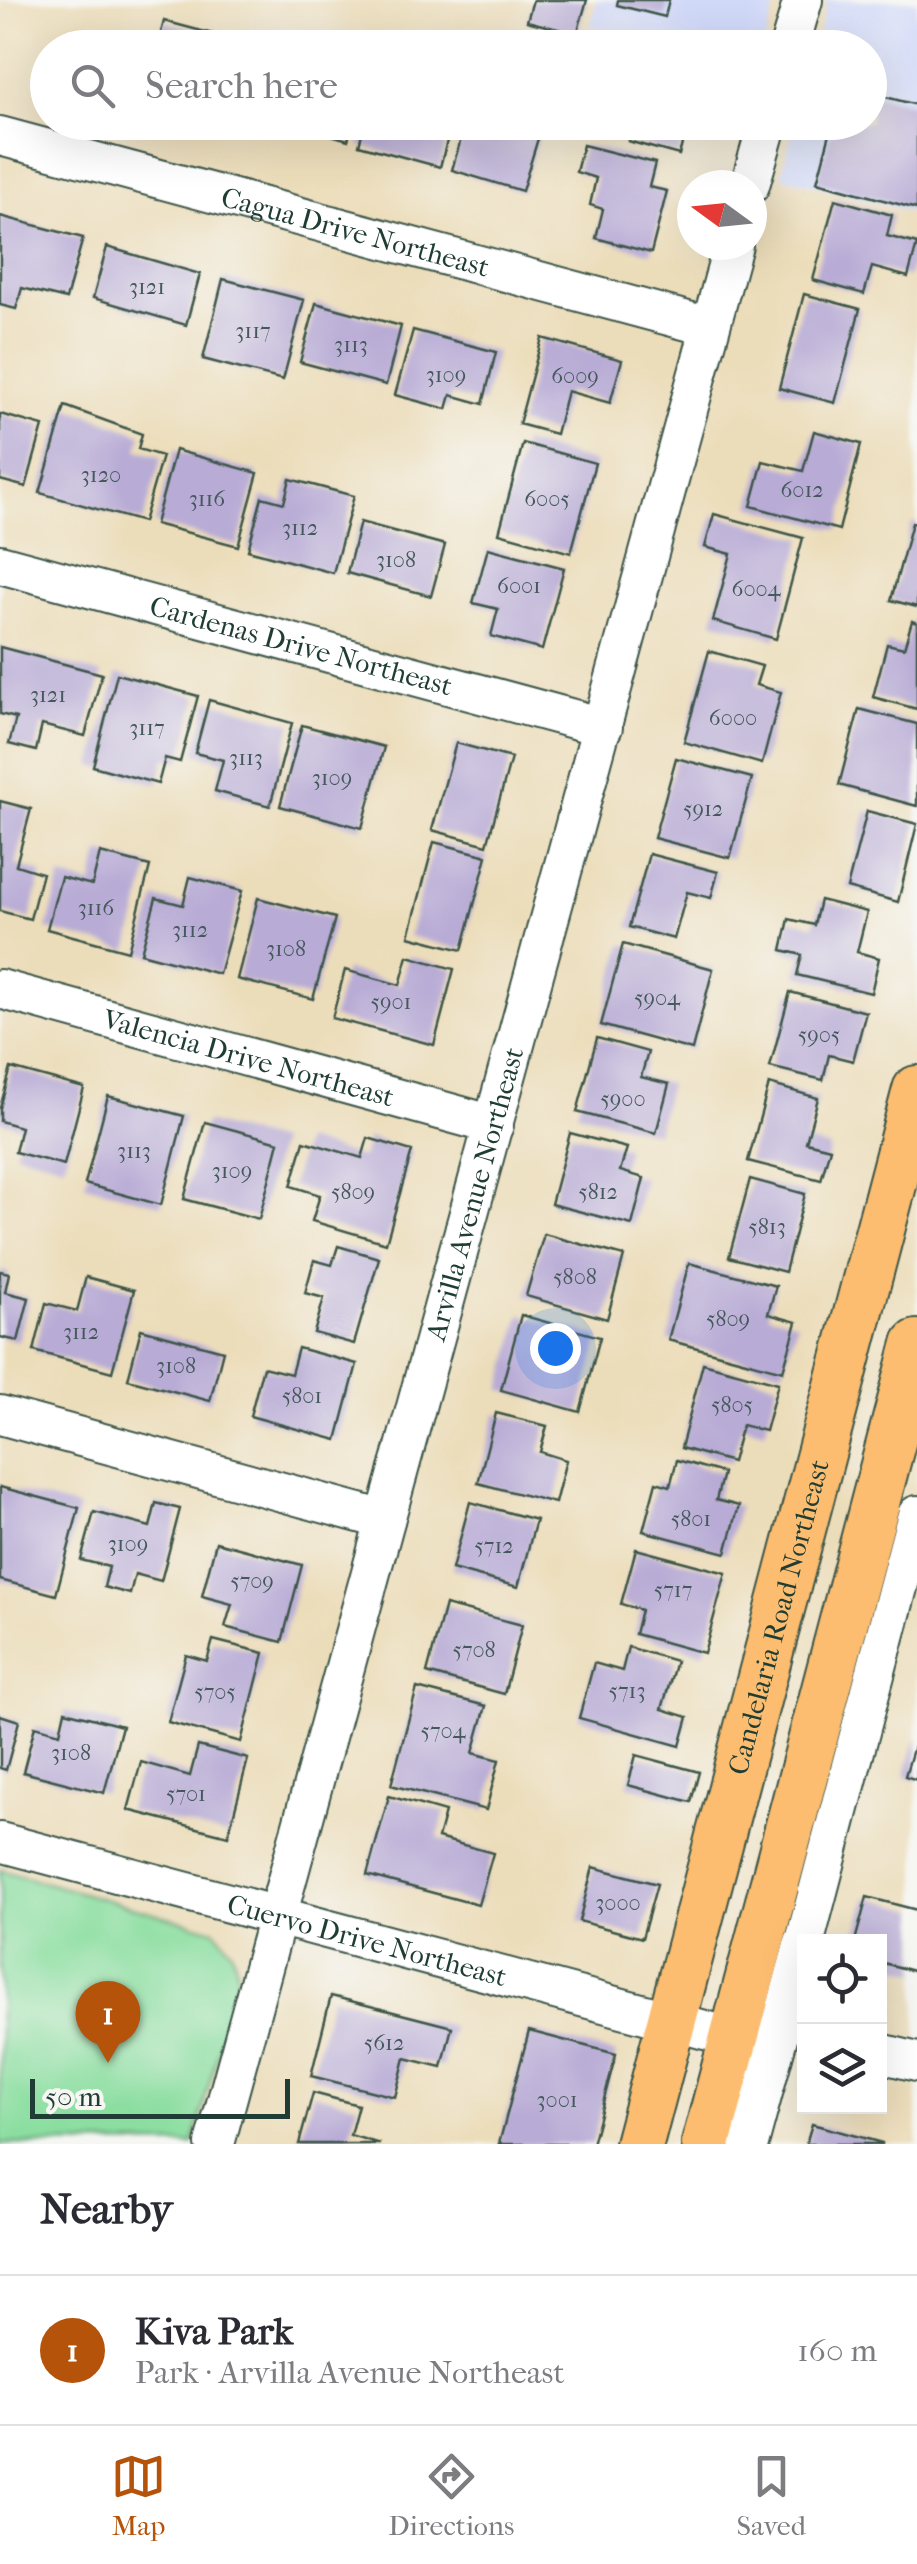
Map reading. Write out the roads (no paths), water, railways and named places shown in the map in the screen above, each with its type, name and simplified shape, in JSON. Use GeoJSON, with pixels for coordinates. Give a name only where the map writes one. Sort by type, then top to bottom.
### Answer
{"type":"FeatureCollection","features":[{"type":"Feature","properties":{"kind":"main road","name":"Candelaria Road Northeast"},"geometry":{"type":"LineString","coordinates":[[639,2144],[917,1090]]}},
{"type":"Feature","properties":{"kind":"main road"},"geometry":{"type":"LineString","coordinates":[[706,2144],[773,2035],[917,1344]]}},
{"type":"Feature","properties":{"kind":"street"},"geometry":{"type":"LineString","coordinates":[[794,30],[803,0]]}},
{"type":"Feature","properties":{"kind":"street","name":"Cagua Drive Northeast"},"geometry":{"type":"LineString","coordinates":[[0,136],[710,327]]}},
{"type":"Feature","properties":{"kind":"street"},"geometry":{"type":"LineString","coordinates":[[754,170],[763,140]]}},
{"type":"Feature","properties":{"kind":"street","name":"Arvilla Avenue Northeast"},"geometry":{"type":"LineString","coordinates":[[215,2144],[729,260]]}},
{"type":"Feature","properties":{"kind":"street","name":"Cardenas Drive Northeast"},"geometry":{"type":"LineString","coordinates":[[0,564],[603,727]]}},
{"type":"Feature","properties":{"kind":"street","name":"Valencia Drive Northeast"},"geometry":{"type":"LineString","coordinates":[[0,989],[494,1125]]}},
{"type":"Feature","properties":{"kind":"street"},"geometry":{"type":"LineString","coordinates":[[0,1415],[385,1520]]}},
{"type":"Feature","properties":{"kind":"street"},"geometry":{"type":"LineString","coordinates":[[807,1934],[902,1630],[917,1515]]}},
{"type":"Feature","properties":{"kind":"street","name":"Cuervo Drive Northeast"},"geometry":{"type":"LineString","coordinates":[[0,1842],[672,2021],[773,2035]]}},
{"type":"Feature","properties":{"kind":"street"},"geometry":{"type":"LineString","coordinates":[[749,2144],[773,2035],[797,1965]]}},
{"type":"Feature","properties":{"kind":"street"},"geometry":{"type":"LineString","coordinates":[[887,2056],[917,2062]]}},
{"type":"Feature","properties":{"kind":"place","name":"Kiva Park"},"geometry":{"type":"Point","coordinates":[108,2063]}}]}
